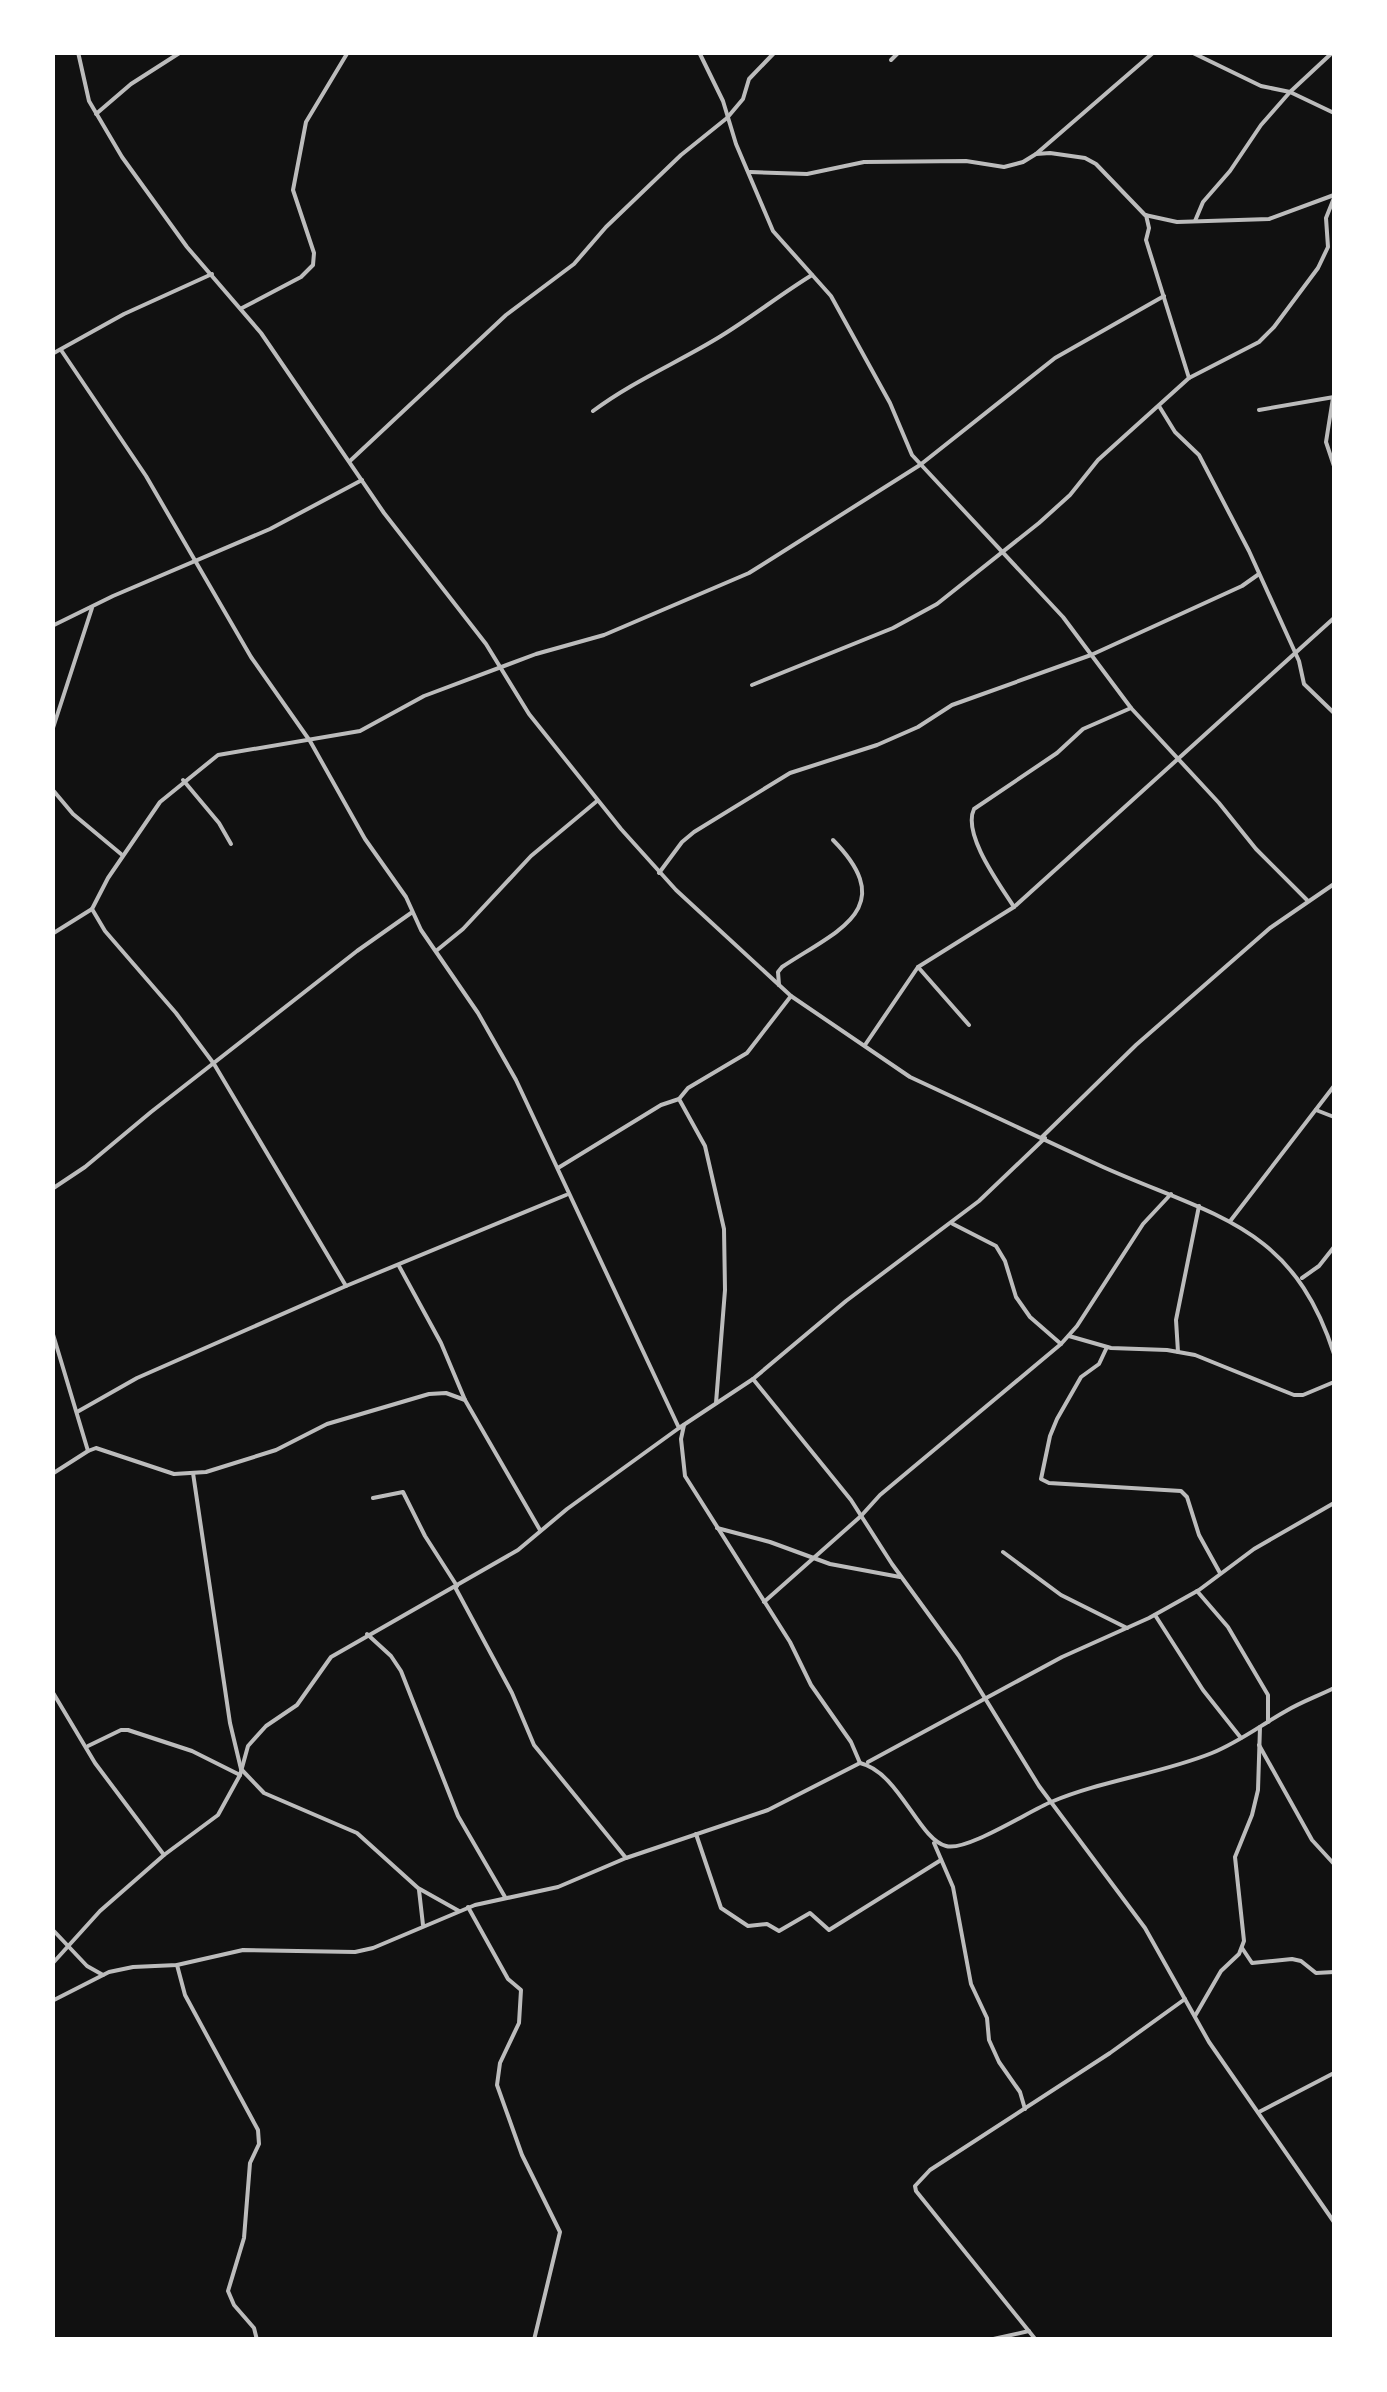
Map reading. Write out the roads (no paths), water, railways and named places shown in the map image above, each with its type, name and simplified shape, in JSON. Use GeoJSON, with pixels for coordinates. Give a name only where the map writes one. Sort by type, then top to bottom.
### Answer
{"type":"FeatureCollection","features":[{"type":"Feature","properties":{"kind":"street"},"geometry":{"type":"LineString","coordinates":[[78,52],[89,101],[172,227],[242,308],[384,513],[486,644],[529,714],[659,873],[791,996],[910,1077],[1105,1168],[1231,1220],[1258,1238],[1300,1280],[1326,1327],[1334,1354]]}},
{"type":"Feature","properties":{"kind":"street"},"geometry":{"type":"LineString","coordinates":[[96,114],[132,84],[181,52]]}},
{"type":"Feature","properties":{"kind":"street"},"geometry":{"type":"LineString","coordinates":[[242,308],[301,277],[313,265],[314,253],[293,190],[306,122],[348,52]]}},
{"type":"Feature","properties":{"kind":"street"},"geometry":{"type":"LineString","coordinates":[[699,52],[724,100],[736,144],[773,230],[831,296],[887,396],[906,444],[920,466],[1062,617],[1132,708],[1308,901]]}},
{"type":"Feature","properties":{"kind":"street"},"geometry":{"type":"LineString","coordinates":[[350,460],[506,316],[574,264],[681,156],[728,118],[743,99],[749,79],[776,52]]}},
{"type":"Feature","properties":{"kind":"street"},"geometry":{"type":"LineString","coordinates":[[891,60],[899,52]]}},
{"type":"Feature","properties":{"kind":"street"},"geometry":{"type":"LineString","coordinates":[[750,172],[807,174],[864,162],[966,161],[1004,167],[1024,162],[1154,52]]}},
{"type":"Feature","properties":{"kind":"street"},"geometry":{"type":"LineString","coordinates":[[1191,52],[1261,86],[1290,92],[1334,113]]}},
{"type":"Feature","properties":{"kind":"street"},"geometry":{"type":"LineString","coordinates":[[1195,221],[1202,202],[1290,92],[1333,52]]}},
{"type":"Feature","properties":{"kind":"street"},"geometry":{"type":"LineString","coordinates":[[1036,154],[1085,158],[1096,164],[1145,215],[1149,228],[1146,240],[1189,378]]}},
{"type":"Feature","properties":{"kind":"street"},"geometry":{"type":"LineString","coordinates":[[1145,215],[1161,220],[1195,221],[1282,216],[1334,196]]}},
{"type":"Feature","properties":{"kind":"street"},"geometry":{"type":"LineString","coordinates":[[752,685],[893,628],[936,604],[1070,496],[1098,460],[1189,378],[1259,342],[1331,249],[1326,218],[1334,196]]}},
{"type":"Feature","properties":{"kind":"street"},"geometry":{"type":"LineString","coordinates":[[52,354],[124,314],[212,274]]}},
{"type":"Feature","properties":{"kind":"street"},"geometry":{"type":"LineString","coordinates":[[593,411],[662,366],[719,337],[812,275]]}},
{"type":"Feature","properties":{"kind":"street"},"geometry":{"type":"LineString","coordinates":[[52,934],[92,909],[122,856],[160,802],[218,754],[360,730],[424,696],[536,654],[604,635],[749,572],[920,466],[1055,358],[1164,296]]}},
{"type":"Feature","properties":{"kind":"street"},"geometry":{"type":"LineString","coordinates":[[62,350],[146,476],[252,656],[310,741],[364,839],[406,897],[411,912],[478,1013],[516,1080],[681,1426],[685,1476],[790,1642],[811,1685],[863,1763],[900,1792],[932,1838],[953,1887],[970,1984],[987,2018],[990,2042],[1020,2092],[1025,2109]]}},
{"type":"Feature","properties":{"kind":"street"},"geometry":{"type":"LineString","coordinates":[[1259,410],[1334,397],[1326,442],[1334,466]]}},
{"type":"Feature","properties":{"kind":"street"},"geometry":{"type":"LineString","coordinates":[[1159,406],[1175,432],[1199,455],[1259,574],[1295,654],[1304,684],[1334,713]]}},
{"type":"Feature","properties":{"kind":"street"},"geometry":{"type":"LineString","coordinates":[[52,626],[270,529],[362,480]]}},
{"type":"Feature","properties":{"kind":"street"},"geometry":{"type":"LineString","coordinates":[[659,873],[694,832],[790,773],[877,745],[918,727],[952,705],[1090,655],[1259,574]]}},
{"type":"Feature","properties":{"kind":"street"},"geometry":{"type":"LineString","coordinates":[[52,731],[92,608]]}},
{"type":"Feature","properties":{"kind":"street"},"geometry":{"type":"LineString","coordinates":[[864,1046],[918,966],[1014,907],[1334,618]]}},
{"type":"Feature","properties":{"kind":"street"},"geometry":{"type":"LineString","coordinates":[[1014,907],[985,862],[972,826],[970,816],[974,808],[1056,754],[1083,729],[1132,708]]}},
{"type":"Feature","properties":{"kind":"street"},"geometry":{"type":"LineString","coordinates":[[182,780],[219,823],[230,844]]}},
{"type":"Feature","properties":{"kind":"street"},"geometry":{"type":"LineString","coordinates":[[52,789],[73,814],[122,856]]}},
{"type":"Feature","properties":{"kind":"street"},"geometry":{"type":"LineString","coordinates":[[436,952],[464,929],[531,856],[598,800]]}},
{"type":"Feature","properties":{"kind":"street"},"geometry":{"type":"LineString","coordinates":[[779,986],[778,972],[782,967],[846,926],[858,910],[862,898],[858,870],[833,840]]}},
{"type":"Feature","properties":{"kind":"street"},"geometry":{"type":"LineString","coordinates":[[52,1964],[100,1911],[164,1855],[218,1815],[254,1738],[297,1705],[331,1657],[504,1560],[681,1426],[753,1379],[846,1301],[979,1201],[1136,1045],[1270,928],[1334,884]]}},
{"type":"Feature","properties":{"kind":"street"},"geometry":{"type":"LineString","coordinates":[[92,909],[214,1064],[346,1286]]}},
{"type":"Feature","properties":{"kind":"street"},"geometry":{"type":"LineString","coordinates":[[52,1189],[411,912]]}},
{"type":"Feature","properties":{"kind":"street"},"geometry":{"type":"LineString","coordinates":[[918,966],[969,1025]]}},
{"type":"Feature","properties":{"kind":"street"},"geometry":{"type":"LineString","coordinates":[[557,1169],[661,1105],[680,1099],[688,1088],[747,1053],[791,996]]}},
{"type":"Feature","properties":{"kind":"street"},"geometry":{"type":"LineString","coordinates":[[1231,1220],[1334,1086]]}},
{"type":"Feature","properties":{"kind":"street"},"geometry":{"type":"LineString","coordinates":[[680,1099],[705,1146],[724,1229],[725,1290],[716,1403]]}},
{"type":"Feature","properties":{"kind":"street"},"geometry":{"type":"LineString","coordinates":[[1316,1110],[1334,1117]]}},
{"type":"Feature","properties":{"kind":"street"},"geometry":{"type":"LineString","coordinates":[[77,1412],[137,1378],[568,1194]]}},
{"type":"Feature","properties":{"kind":"street"},"geometry":{"type":"LineString","coordinates":[[764,1602],[900,1478],[1070,1336],[1143,1224],[1171,1194]]}},
{"type":"Feature","properties":{"kind":"street"},"geometry":{"type":"LineString","coordinates":[[1178,1352],[1176,1320],[1199,1206]]}},
{"type":"Feature","properties":{"kind":"street"},"geometry":{"type":"LineString","coordinates":[[950,1223],[996,1246],[1005,1260],[1016,1297],[1030,1317],[1061,1344]]}},
{"type":"Feature","properties":{"kind":"street"},"geometry":{"type":"LineString","coordinates":[[1300,1280],[1320,1266],[1334,1247]]}},
{"type":"Feature","properties":{"kind":"street"},"geometry":{"type":"LineString","coordinates":[[399,1266],[455,1372],[465,1400],[540,1531]]}},
{"type":"Feature","properties":{"kind":"street"},"geometry":{"type":"LineString","coordinates":[[52,1332],[88,1450]]}},
{"type":"Feature","properties":{"kind":"street"},"geometry":{"type":"LineString","coordinates":[[1070,1336],[1107,1347],[1178,1352],[1294,1395],[1334,1382]]}},
{"type":"Feature","properties":{"kind":"street"},"geometry":{"type":"LineString","coordinates":[[1107,1347],[1097,1367],[1080,1377],[1057,1419],[1041,1478],[1049,1483],[1182,1491],[1199,1535],[1220,1572]]}},
{"type":"Feature","properties":{"kind":"street"},"geometry":{"type":"LineString","coordinates":[[753,1379],[861,1516],[985,1698],[1050,1802],[1145,1928],[1194,2018],[1334,2222]]}},
{"type":"Feature","properties":{"kind":"street"},"geometry":{"type":"LineString","coordinates":[[52,1474],[88,1450],[107,1451],[174,1474],[192,1473],[242,1463],[327,1424],[429,1394],[446,1392],[465,1400]]}},
{"type":"Feature","properties":{"kind":"street"},"geometry":{"type":"LineString","coordinates":[[192,1473],[240,1772]]}},
{"type":"Feature","properties":{"kind":"street"},"geometry":{"type":"LineString","coordinates":[[374,1498],[403,1492],[512,1693],[534,1745],[626,1858]]}},
{"type":"Feature","properties":{"kind":"street"},"geometry":{"type":"LineString","coordinates":[[52,2001],[103,1975],[132,1966],[177,1966],[243,1950],[355,1952],[396,1940],[468,1907],[558,1888],[626,1858],[783,1804],[1062,1657],[1197,1591],[1220,1572],[1334,1503]]}},
{"type":"Feature","properties":{"kind":"street"},"geometry":{"type":"LineString","coordinates":[[717,1528],[814,1559],[902,1577]]}},
{"type":"Feature","properties":{"kind":"street"},"geometry":{"type":"LineString","coordinates":[[1003,1552],[1061,1595],[1127,1628]]}},
{"type":"Feature","properties":{"kind":"street"},"geometry":{"type":"LineString","coordinates":[[1197,1591],[1228,1627],[1266,1692],[1268,1722]]}},
{"type":"Feature","properties":{"kind":"street"},"geometry":{"type":"LineString","coordinates":[[1154,1614],[1203,1690],[1241,1738]]}},
{"type":"Feature","properties":{"kind":"street"},"geometry":{"type":"LineString","coordinates":[[367,1634],[401,1671],[458,1816],[505,1897]]}},
{"type":"Feature","properties":{"kind":"street"},"geometry":{"type":"LineString","coordinates":[[932,1838],[941,1845],[954,1847],[1050,1802],[1184,1763],[1241,1738],[1334,1688]]}},
{"type":"Feature","properties":{"kind":"street"},"geometry":{"type":"LineString","coordinates":[[52,1691],[134,1818],[164,1855]]}},
{"type":"Feature","properties":{"kind":"street"},"geometry":{"type":"LineString","coordinates":[[1194,2018],[1221,1971],[1242,1948],[1235,1857],[1258,1790],[1260,1727]]}},
{"type":"Feature","properties":{"kind":"street"},"geometry":{"type":"LineString","coordinates":[[86,1747],[108,1734],[128,1730],[240,1772],[264,1793],[357,1833],[418,1888],[459,1911]]}},
{"type":"Feature","properties":{"kind":"street"},"geometry":{"type":"LineString","coordinates":[[1260,1746],[1312,1840],[1334,1864]]}},
{"type":"Feature","properties":{"kind":"street"},"geometry":{"type":"LineString","coordinates":[[696,1834],[721,1908],[746,1926],[767,1924],[780,1931],[810,1914],[828,1931],[942,1860]]}},
{"type":"Feature","properties":{"kind":"street"},"geometry":{"type":"LineString","coordinates":[[418,1888],[423,1925]]}},
{"type":"Feature","properties":{"kind":"street"},"geometry":{"type":"LineString","coordinates":[[468,1907],[510,1981],[521,1990],[518,2022],[496,2081],[522,2155],[559,2227],[534,2340]]}},
{"type":"Feature","properties":{"kind":"street"},"geometry":{"type":"LineString","coordinates":[[52,1929],[87,1966],[103,1975]]}},
{"type":"Feature","properties":{"kind":"street"},"geometry":{"type":"LineString","coordinates":[[1242,1948],[1252,1963],[1292,1960],[1301,1961],[1316,1973],[1334,1972]]}},
{"type":"Feature","properties":{"kind":"street"},"geometry":{"type":"LineString","coordinates":[[177,1966],[184,1995],[258,2130],[258,2144],[250,2163],[244,2238],[228,2291],[234,2306],[254,2328],[257,2340]]}},
{"type":"Feature","properties":{"kind":"street"},"geometry":{"type":"LineString","coordinates":[[1036,2340],[915,2188],[930,2170],[1185,1999]]}},
{"type":"Feature","properties":{"kind":"street"},"geometry":{"type":"LineString","coordinates":[[1259,2112],[1334,2073]]}},
{"type":"Feature","properties":{"kind":"street"},"geometry":{"type":"LineString","coordinates":[[988,2340],[1029,2331]]}}]}
